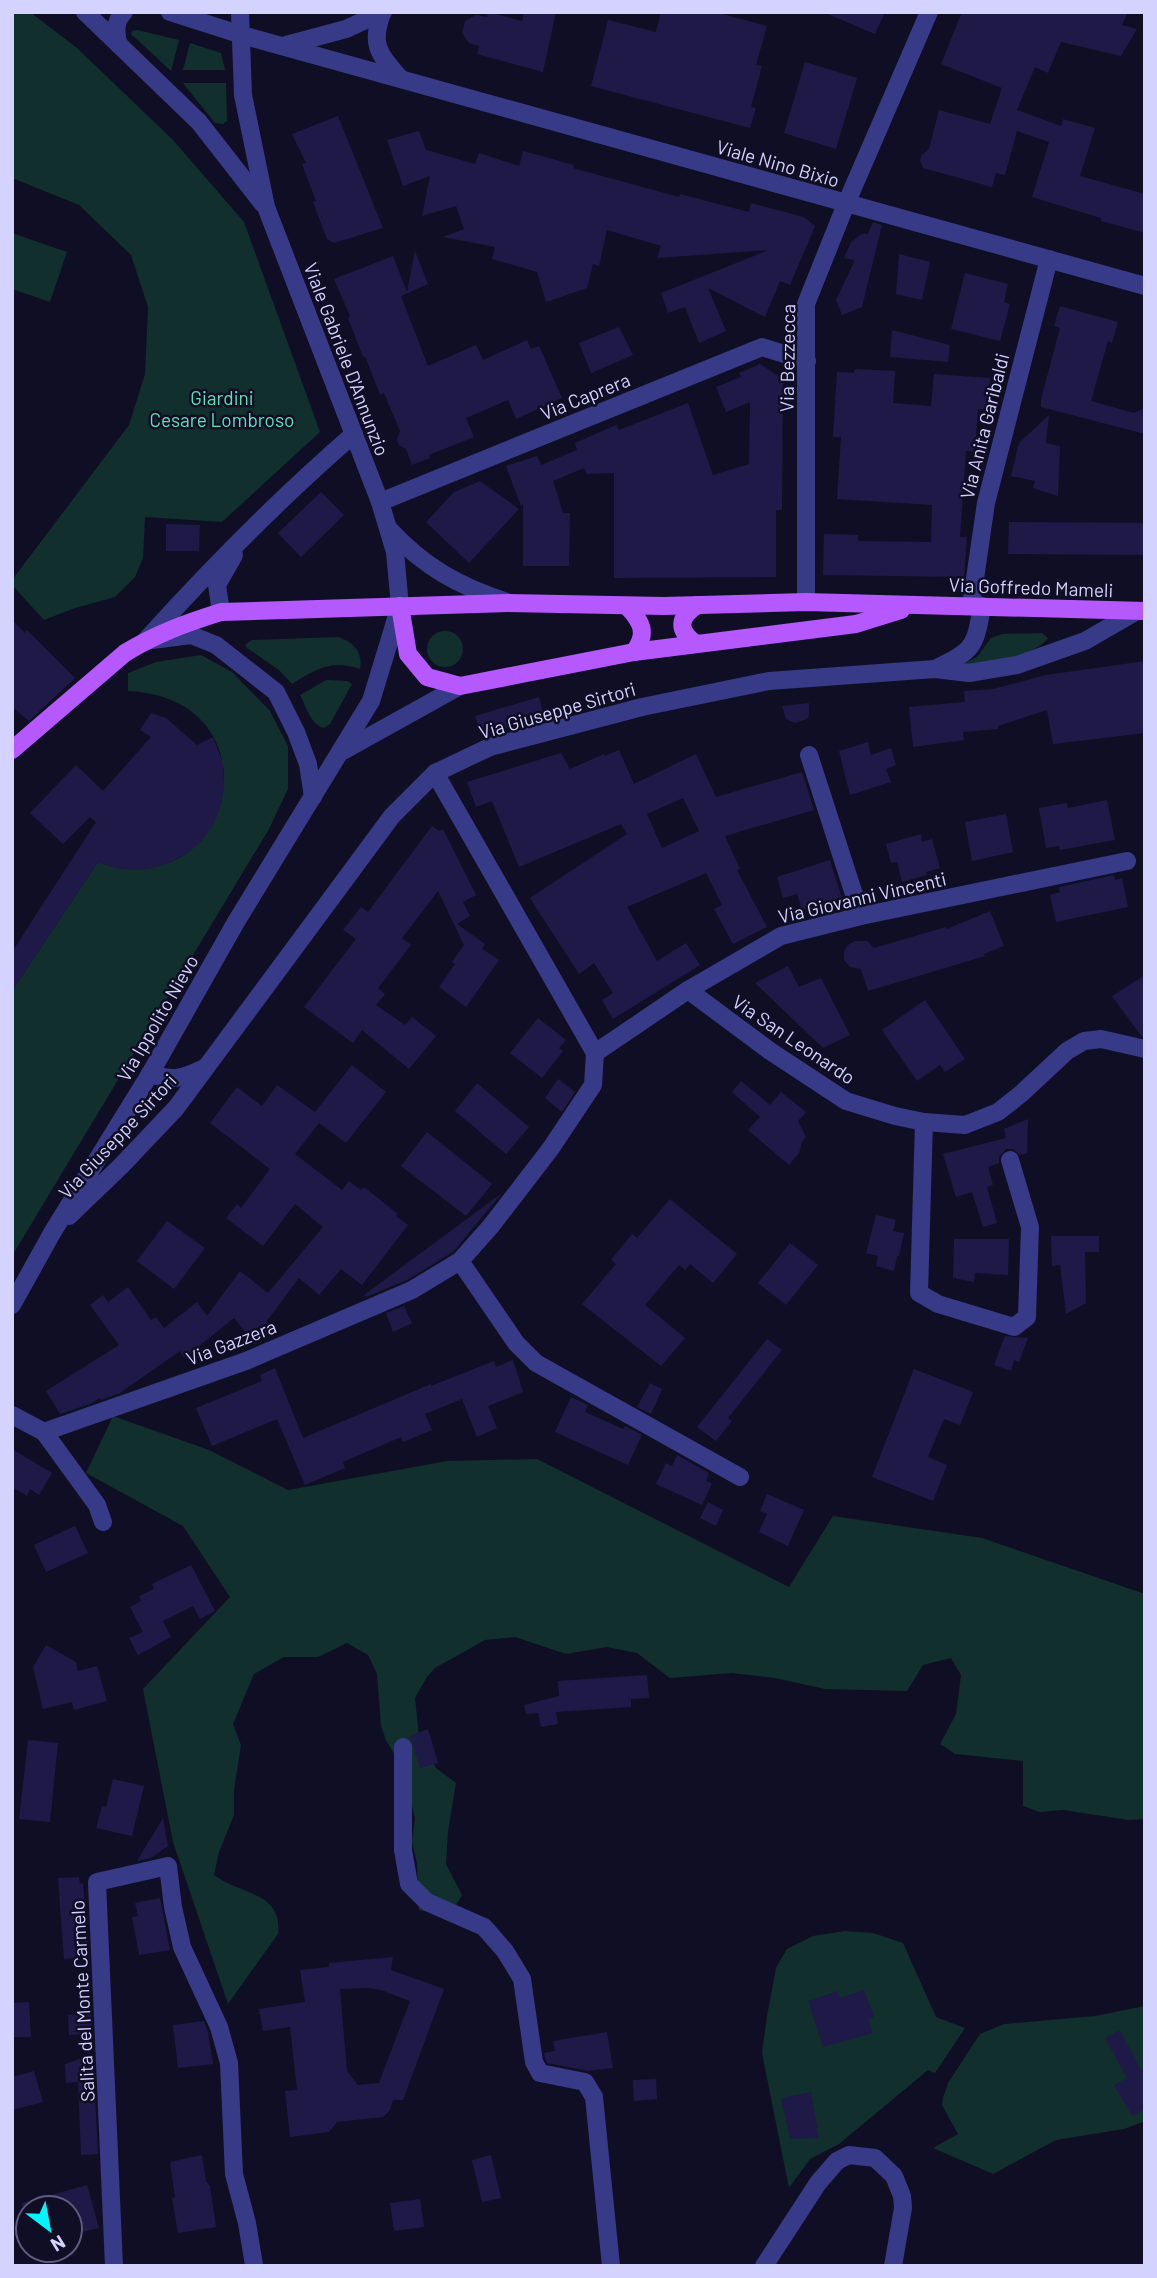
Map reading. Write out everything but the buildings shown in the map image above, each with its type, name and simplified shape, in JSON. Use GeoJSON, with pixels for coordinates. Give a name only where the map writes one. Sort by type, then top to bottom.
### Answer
{"type":"FeatureCollection","features":[{"type":"Feature","properties":{"kind":"main road","name":"Via Goffredo Mameli"},"geometry":{"type":"LineString","coordinates":[[12,750],[109,666],[145,641],[178,625],[220,612],[508,603],[627,606],[806,602],[1141,611]]}},
{"type":"Feature","properties":{"kind":"main road"},"geometry":{"type":"LineString","coordinates":[[696,644],[687,637],[682,620],[697,605]]}},
{"type":"Feature","properties":{"kind":"main road","name":"Via Goffredo Mameli"},"geometry":{"type":"LineString","coordinates":[[400,606],[408,654],[427,677],[460,686],[634,652],[856,624],[916,605]]}},
{"type":"Feature","properties":{"kind":"main road"},"geometry":{"type":"LineString","coordinates":[[627,606],[642,625],[642,642],[634,652]]}},
{"type":"Feature","properties":{"kind":"street","name":"Viale Gabriele D'Annunzio"},"geometry":{"type":"LineString","coordinates":[[85,12],[199,122],[266,207]]}},
{"type":"Feature","properties":{"kind":"street"},"geometry":{"type":"LineString","coordinates":[[118,45],[116,24],[120,14],[124,12]]}},
{"type":"Feature","properties":{"kind":"street","name":"Viale Nino Bixio"},"geometry":{"type":"LineString","coordinates":[[170,12],[242,35],[1145,286]]}},
{"type":"Feature","properties":{"kind":"street","name":"Viale Gabriele D'Annunzio"},"geometry":{"type":"LineString","coordinates":[[240,12],[243,94],[266,207],[380,502],[395,552],[400,606]]}},
{"type":"Feature","properties":{"kind":"street","name":"Via Bezzecca"},"geometry":{"type":"LineString","coordinates":[[806,602],[806,304],[929,12]]}},
{"type":"Feature","properties":{"kind":"street"},"geometry":{"type":"LineString","coordinates":[[282,46],[346,29],[382,13]]}},
{"type":"Feature","properties":{"kind":"street"},"geometry":{"type":"LineString","coordinates":[[382,13],[376,29],[377,47],[384,60],[400,78]]}},
{"type":"Feature","properties":{"kind":"street","name":"Via Anita Garibaldi"},"geometry":{"type":"LineString","coordinates":[[977,606],[986,503],[1049,259]]}},
{"type":"Feature","properties":{"kind":"street","name":"Via Caprera"},"geometry":{"type":"LineString","coordinates":[[380,502],[762,347],[807,361]]}},
{"type":"Feature","properties":{"kind":"street","name":"Via Goffredo Mameli"},"geometry":{"type":"LineString","coordinates":[[145,641],[193,587],[354,433]]}},
{"type":"Feature","properties":{"kind":"street","name":"Viale Gabriele D'Annunzio"},"geometry":{"type":"LineString","coordinates":[[387,527],[409,550],[432,568],[483,594],[508,603]]}},
{"type":"Feature","properties":{"kind":"street","name":"Via Goffredo Mameli"},"geometry":{"type":"LineString","coordinates":[[220,612],[217,584],[244,537]]}},
{"type":"Feature","properties":{"kind":"street","name":"Via Ippolito Nievo"},"geometry":{"type":"LineString","coordinates":[[12,1305],[52,1233],[150,1074],[236,922],[371,701],[400,606]]}},
{"type":"Feature","properties":{"kind":"street","name":"Via Giuseppe Sirtori"},"geometry":{"type":"LineString","coordinates":[[935,670],[961,656],[972,646],[977,637],[977,606]]}},
{"type":"Feature","properties":{"kind":"street","name":"Via Giuseppe Sirtori"},"geometry":{"type":"LineString","coordinates":[[52,1233],[131,1157],[176,1108],[391,816],[435,773],[490,747],[642,707],[756,683],[808,677],[935,670],[969,673],[1017,665],[1085,641],[1141,611]]}},
{"type":"Feature","properties":{"kind":"street"},"geometry":{"type":"LineString","coordinates":[[145,641],[191,635],[216,645],[276,692],[308,764],[313,797]]}},
{"type":"Feature","properties":{"kind":"street"},"geometry":{"type":"LineString","coordinates":[[340,752],[460,686]]}},
{"type":"Feature","properties":{"kind":"street"},"geometry":{"type":"LineString","coordinates":[[809,755],[861,916]]}},
{"type":"Feature","properties":{"kind":"street"},"geometry":{"type":"LineString","coordinates":[[435,773],[595,1053]]}},
{"type":"Feature","properties":{"kind":"street","name":"Via Giovanni Vincenti"},"geometry":{"type":"LineString","coordinates":[[595,1053],[688,990],[781,936],[861,916],[1127,862]]}},
{"type":"Feature","properties":{"kind":"street","name":"Via San Leonardo"},"geometry":{"type":"LineString","coordinates":[[688,990],[770,1051],[846,1101],[924,1122],[965,1125],[998,1112],[1023,1093],[1067,1051],[1084,1041],[1101,1039],[1145,1049]]}},
{"type":"Feature","properties":{"kind":"street","name":"Via Gazzera"},"geometry":{"type":"LineString","coordinates":[[44,1432],[246,1361],[412,1290],[460,1261],[491,1226],[551,1148],[593,1085],[595,1053]]}},
{"type":"Feature","properties":{"kind":"street","name":"Via Giuseppe Sirtori"},"geometry":{"type":"LineString","coordinates":[[150,1074],[168,1079],[182,1079],[210,1065]]}},
{"type":"Feature","properties":{"kind":"street"},"geometry":{"type":"LineString","coordinates":[[924,1122],[919,1293],[938,1304],[1014,1327],[1027,1317],[1030,1227],[1010,1160]]}},
{"type":"Feature","properties":{"kind":"street"},"geometry":{"type":"LineString","coordinates":[[460,1261],[516,1343],[536,1363],[740,1477]]}},
{"type":"Feature","properties":{"kind":"street"},"geometry":{"type":"LineString","coordinates":[[12,1415],[44,1432],[97,1505],[103,1522]]}},
{"type":"Feature","properties":{"kind":"street"},"geometry":{"type":"LineString","coordinates":[[403,1747],[403,1850],[409,1884],[427,1902],[484,1927],[505,1951],[522,1979],[534,2062],[540,2073],[585,2082],[594,2097],[611,2266]]}},
{"type":"Feature","properties":{"kind":"street","name":"Salita del Monte Carmelo"},"geometry":{"type":"LineString","coordinates":[[114,2266],[97,1882],[168,1866],[182,1947],[219,2027],[229,2063],[233,2174],[247,2223],[254,2265]]}},
{"type":"Feature","properties":{"kind":"street"},"geometry":{"type":"LineString","coordinates":[[764,2266],[818,2183],[837,2161],[849,2155],[876,2158],[894,2176],[902,2196],[903,2208],[893,2266]]}},
{"type":"Feature","properties":{"kind":"green space","name":"Giardini Cesare Lombroso"},"geometry":{"type":"Polygon","coordinates":[[[12,12],[30,12],[77,48],[173,140],[244,222],[320,432],[222,522],[145,517],[143,558],[135,577],[115,597],[44,620],[12,585],[12,580],[129,425],[145,374],[148,307],[131,255],[79,205],[12,178],[12,12]]]}},
{"type":"Feature","properties":{"kind":"green space"},"geometry":{"type":"Polygon","coordinates":[[[137,30],[179,40],[171,71],[131,34],[137,30]]]}},
{"type":"Feature","properties":{"kind":"green space"},"geometry":{"type":"Polygon","coordinates":[[[190,43],[221,53],[225,70],[183,70],[190,43]]]}},
{"type":"Feature","properties":{"kind":"green space"},"geometry":{"type":"Polygon","coordinates":[[[183,83],[226,83],[227,121],[223,124],[215,123],[183,83]]]}},
{"type":"Feature","properties":{"kind":"green space"},"geometry":{"type":"Polygon","coordinates":[[[12,233],[67,252],[50,302],[12,289],[12,233]]]}},
{"type":"Feature","properties":{"kind":"green space"},"geometry":{"type":"Polygon","coordinates":[[[445,631],[458,636],[463,649],[458,662],[445,667],[432,662],[427,649],[432,636],[445,631]]]}},
{"type":"Feature","properties":{"kind":"green space"},"geometry":{"type":"Polygon","coordinates":[[[1042,633],[1048,638],[1032,650],[1010,658],[965,666],[963,664],[977,657],[991,638],[1002,634],[1042,633]]]}},
{"type":"Feature","properties":{"kind":"green space"},"geometry":{"type":"Polygon","coordinates":[[[338,637],[349,642],[359,653],[360,669],[332,665],[292,684],[279,670],[245,645],[252,640],[338,637]]]}},
{"type":"Feature","properties":{"kind":"green space"},"geometry":{"type":"Polygon","coordinates":[[[201,655],[232,672],[270,711],[288,746],[288,789],[269,829],[12,1256],[12,991],[98,862],[145,868],[182,856],[208,830],[222,797],[222,761],[207,727],[176,702],[128,691],[128,673],[156,662],[201,655]]]}},
{"type":"Feature","properties":{"kind":"green space"},"geometry":{"type":"Polygon","coordinates":[[[326,680],[347,681],[352,684],[330,724],[324,728],[312,719],[300,695],[326,680]]]}},
{"type":"Feature","properties":{"kind":"green space"},"geometry":{"type":"Polygon","coordinates":[[[113,1416],[209,1450],[288,1490],[447,1461],[537,1459],[789,1587],[833,1516],[982,1538],[1145,1594],[1145,1819],[1129,1820],[1063,1810],[1040,1812],[1023,1806],[1023,1761],[955,1754],[940,1744],[956,1714],[961,1675],[951,1658],[923,1665],[907,1691],[825,1689],[775,1678],[732,1673],[670,1678],[637,1653],[607,1647],[566,1654],[515,1637],[485,1640],[435,1668],[415,1698],[419,1736],[436,1768],[456,1783],[446,1864],[462,1895],[450,1915],[419,1910],[417,1863],[412,1842],[415,1818],[403,1769],[381,1726],[377,1674],[368,1655],[347,1643],[318,1657],[284,1657],[254,1674],[233,1724],[241,1745],[234,1790],[234,1815],[219,1852],[214,1875],[267,1902],[278,1920],[278,1934],[228,2004],[173,1842],[143,1689],[230,1597],[183,1526],[86,1473],[113,1416]]]}},
{"type":"Feature","properties":{"kind":"green space"},"geometry":{"type":"Polygon","coordinates":[[[845,1931],[873,1933],[903,1943],[936,2017],[965,2028],[935,2073],[928,2070],[839,2144],[810,2159],[789,2188],[762,2053],[776,1968],[787,1949],[813,1936],[845,1931]]]}},
{"type":"Feature","properties":{"kind":"green space"},"geometry":{"type":"Polygon","coordinates":[[[1145,2006],[1145,2121],[1124,2129],[1056,2140],[993,2174],[933,2148],[958,2134],[942,2105],[943,2098],[948,2083],[980,2034],[1004,2024],[1095,2016],[1145,2006]]]}}]}
